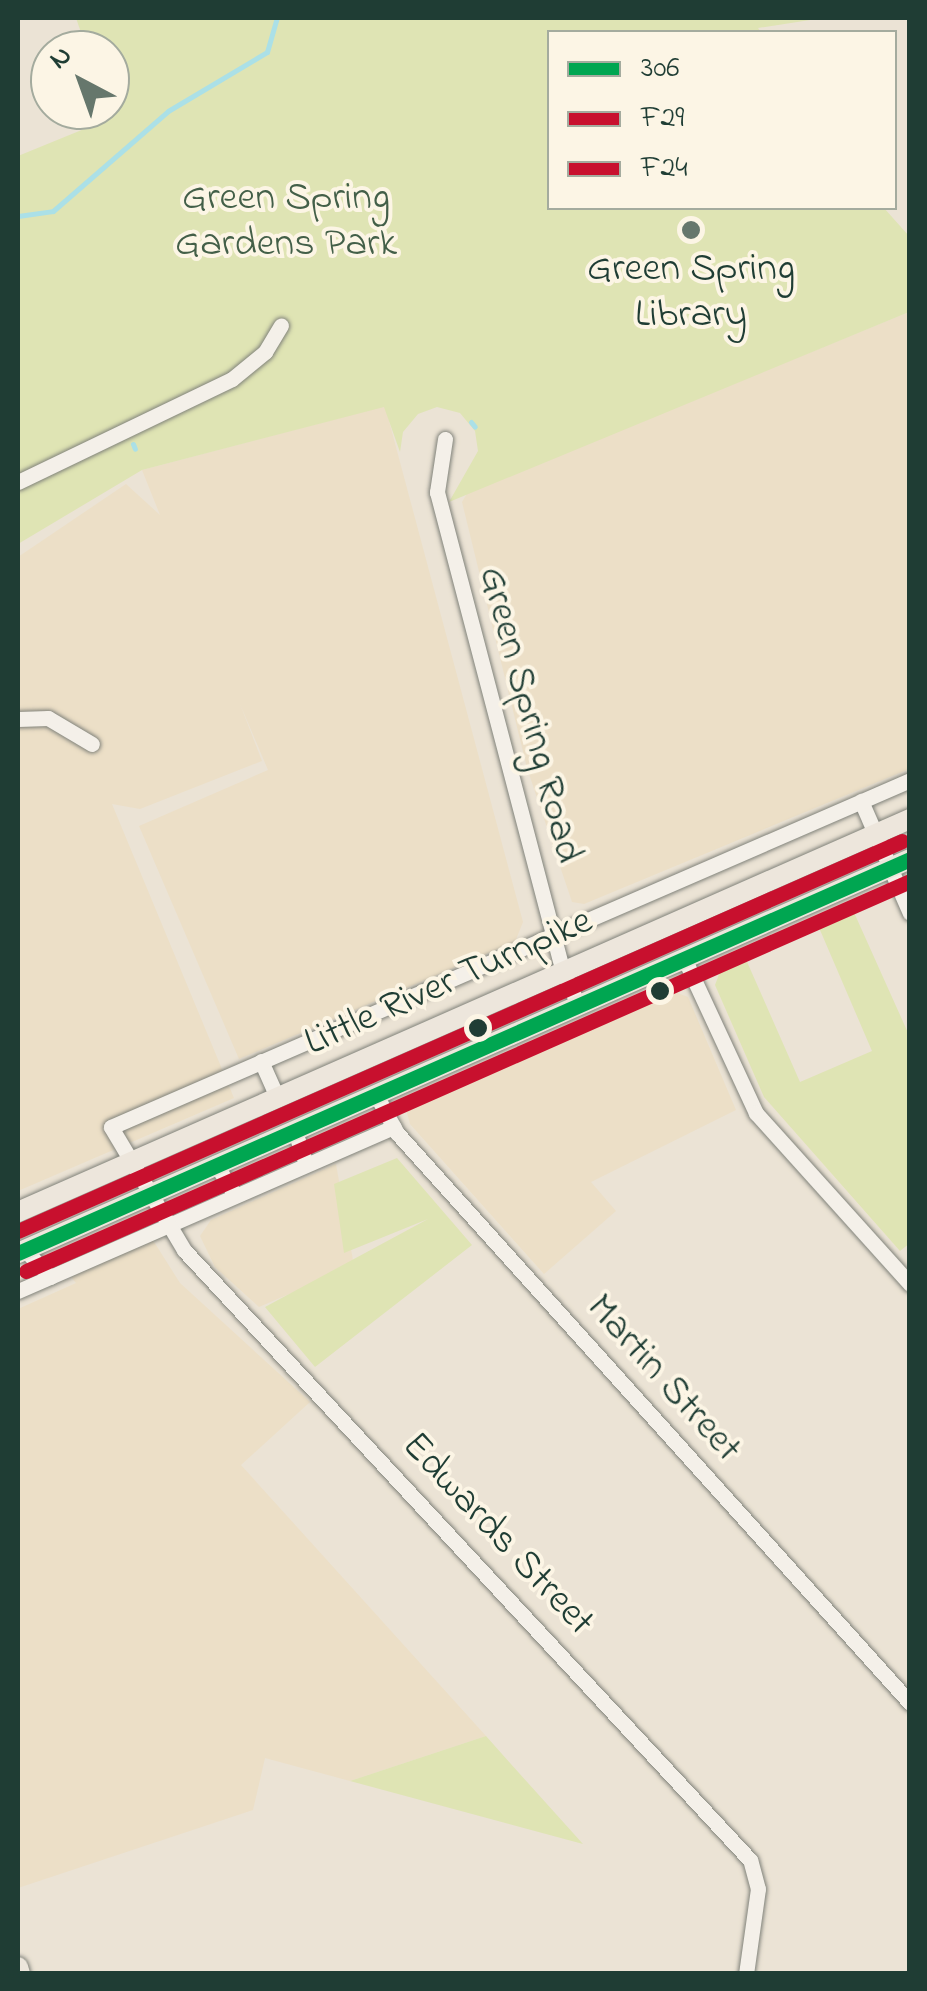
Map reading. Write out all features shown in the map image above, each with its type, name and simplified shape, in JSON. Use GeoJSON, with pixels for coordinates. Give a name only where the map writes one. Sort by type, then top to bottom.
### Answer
{"type":"FeatureCollection","features":[{"type":"Feature","properties":{"kind":"main road","name":"Little River Turnpike"},"geometry":{"type":"LineString","coordinates":[[18,1212],[910,819]]}},
{"type":"Feature","properties":{"kind":"main road","name":"Little River Turnpike"},"geometry":{"type":"LineString","coordinates":[[21,1251],[900,864]]}},
{"type":"Feature","properties":{"kind":"street"},"geometry":{"type":"LineString","coordinates":[[18,482],[232,379],[264,352],[281,326]]}},
{"type":"Feature","properties":{"kind":"street","name":"Green Spring Road"},"geometry":{"type":"LineString","coordinates":[[445,439],[436,492],[563,971],[578,1005]]}},
{"type":"Feature","properties":{"kind":"street"},"geometry":{"type":"LineString","coordinates":[[18,719],[48,718],[92,744]]}},
{"type":"Feature","properties":{"kind":"street"},"geometry":{"type":"LineString","coordinates":[[277,1096],[262,1060],[910,780]]}},
{"type":"Feature","properties":{"kind":"street"},"geometry":{"type":"LineString","coordinates":[[861,801],[876,834],[900,864],[910,914]]}},
{"type":"Feature","properties":{"kind":"street"},"geometry":{"type":"LineString","coordinates":[[684,958],[756,1113],[910,1284]]}},
{"type":"Feature","properties":{"kind":"street","name":"Edwards Street"},"geometry":{"type":"LineString","coordinates":[[262,1060],[112,1127],[135,1159],[184,1250],[750,1860],[758,1889],[746,1974]]}},
{"type":"Feature","properties":{"kind":"street","name":"Martin Street"},"geometry":{"type":"LineString","coordinates":[[375,1093],[394,1127],[910,1703]]}},
{"type":"Feature","properties":{"kind":"street"},"geometry":{"type":"LineString","coordinates":[[18,1291],[394,1127]]}},
{"type":"Feature","properties":{"kind":"street"},"geometry":{"type":"LineString","coordinates":[[294,1129],[306,1164]]}},
{"type":"Feature","properties":{"kind":"street"},"geometry":{"type":"LineString","coordinates":[[215,1164],[235,1195]]}},
{"type":"Feature","properties":{"kind":"street"},"geometry":{"type":"LineString","coordinates":[[21,1251],[50,1277]]}},
{"type":"Feature","properties":{"kind":"shaded area"},"geometry":{"type":"Polygon","coordinates":[[[909,312],[909,769],[584,904],[572,902],[527,768],[462,502],[468,492],[909,312]]]}},
{"type":"Feature","properties":{"kind":"shaded area"},"geometry":{"type":"Polygon","coordinates":[[[385,406],[523,922],[515,942],[239,1059],[139,826],[268,770],[240,704],[262,761],[140,809],[112,804],[234,1098],[18,1191],[18,557],[126,484],[160,515],[142,470],[385,406]]]}},
{"type":"Feature","properties":{"kind":"shaded area"},"geometry":{"type":"Polygon","coordinates":[[[667,989],[688,997],[736,1110],[591,1182],[616,1211],[544,1274],[410,1124],[406,1109],[418,1094],[587,1029],[586,1024],[667,989]]]}},
{"type":"Feature","properties":{"kind":"shaded area"},"geometry":{"type":"Polygon","coordinates":[[[336,1164],[354,1266],[259,1307],[215,1267],[200,1236],[211,1220],[336,1164]]]}},
{"type":"Feature","properties":{"kind":"shaded area"},"geometry":{"type":"Polygon","coordinates":[[[131,1224],[144,1226],[180,1283],[310,1402],[241,1465],[486,1736],[350,1781],[265,1758],[253,1810],[18,1888],[18,1309],[76,1283],[55,1258],[131,1224]]]}},
{"type":"Feature","properties":{"kind":"green space","name":"Green Spring Gardens Park"},"geometry":{"type":"Polygon","coordinates":[[[76,18],[823,18],[760,30],[547,30],[547,210],[886,210],[909,236],[909,312],[449,502],[478,451],[475,431],[460,413],[437,407],[418,414],[403,432],[400,452],[384,407],[142,470],[18,544],[18,156],[82,130],[130,130],[130,30],[80,30],[76,18]]]}},
{"type":"Feature","properties":{"kind":"green space"},"geometry":{"type":"Polygon","coordinates":[[[852,908],[909,1035],[910,1243],[900,1251],[764,1097],[715,985],[723,964],[744,955],[800,1082],[872,1051],[817,923],[852,908]]]}},
{"type":"Feature","properties":{"kind":"green space"},"geometry":{"type":"Polygon","coordinates":[[[397,1158],[472,1245],[315,1367],[265,1307],[428,1219],[344,1253],[334,1184],[397,1158]]]}},
{"type":"Feature","properties":{"kind":"green space"},"geometry":{"type":"Polygon","coordinates":[[[486,1736],[519,1773],[583,1844],[350,1781],[486,1736]]]}},
{"type":"Feature","properties":{"kind":"waterway"},"geometry":{"type":"LineString","coordinates":[[18,216],[53,211],[168,111],[267,52],[277,18]]}},
{"type":"Feature","properties":{"kind":"waterway"},"geometry":{"type":"LineString","coordinates":[[471,422],[475,427]]}},
{"type":"Feature","properties":{"kind":"waterway"},"geometry":{"type":"LineString","coordinates":[[133,444],[135,449]]}},
{"type":"Feature","properties":{"kind":"transit line","name":"F24"},"geometry":{"type":"LineString","coordinates":[[18,1231],[902,841]]}},
{"type":"Feature","properties":{"kind":"transit line","name":"306"},"geometry":{"type":"LineString","coordinates":[[18,1253],[910,859]]}},
{"type":"Feature","properties":{"kind":"transit line","name":"F29"},"geometry":{"type":"LineString","coordinates":[[26,1271],[910,881]]}},
{"type":"Feature","properties":{"kind":"place","name":"Green Spring Library"},"geometry":{"type":"Point","coordinates":[691,230]}}]}
